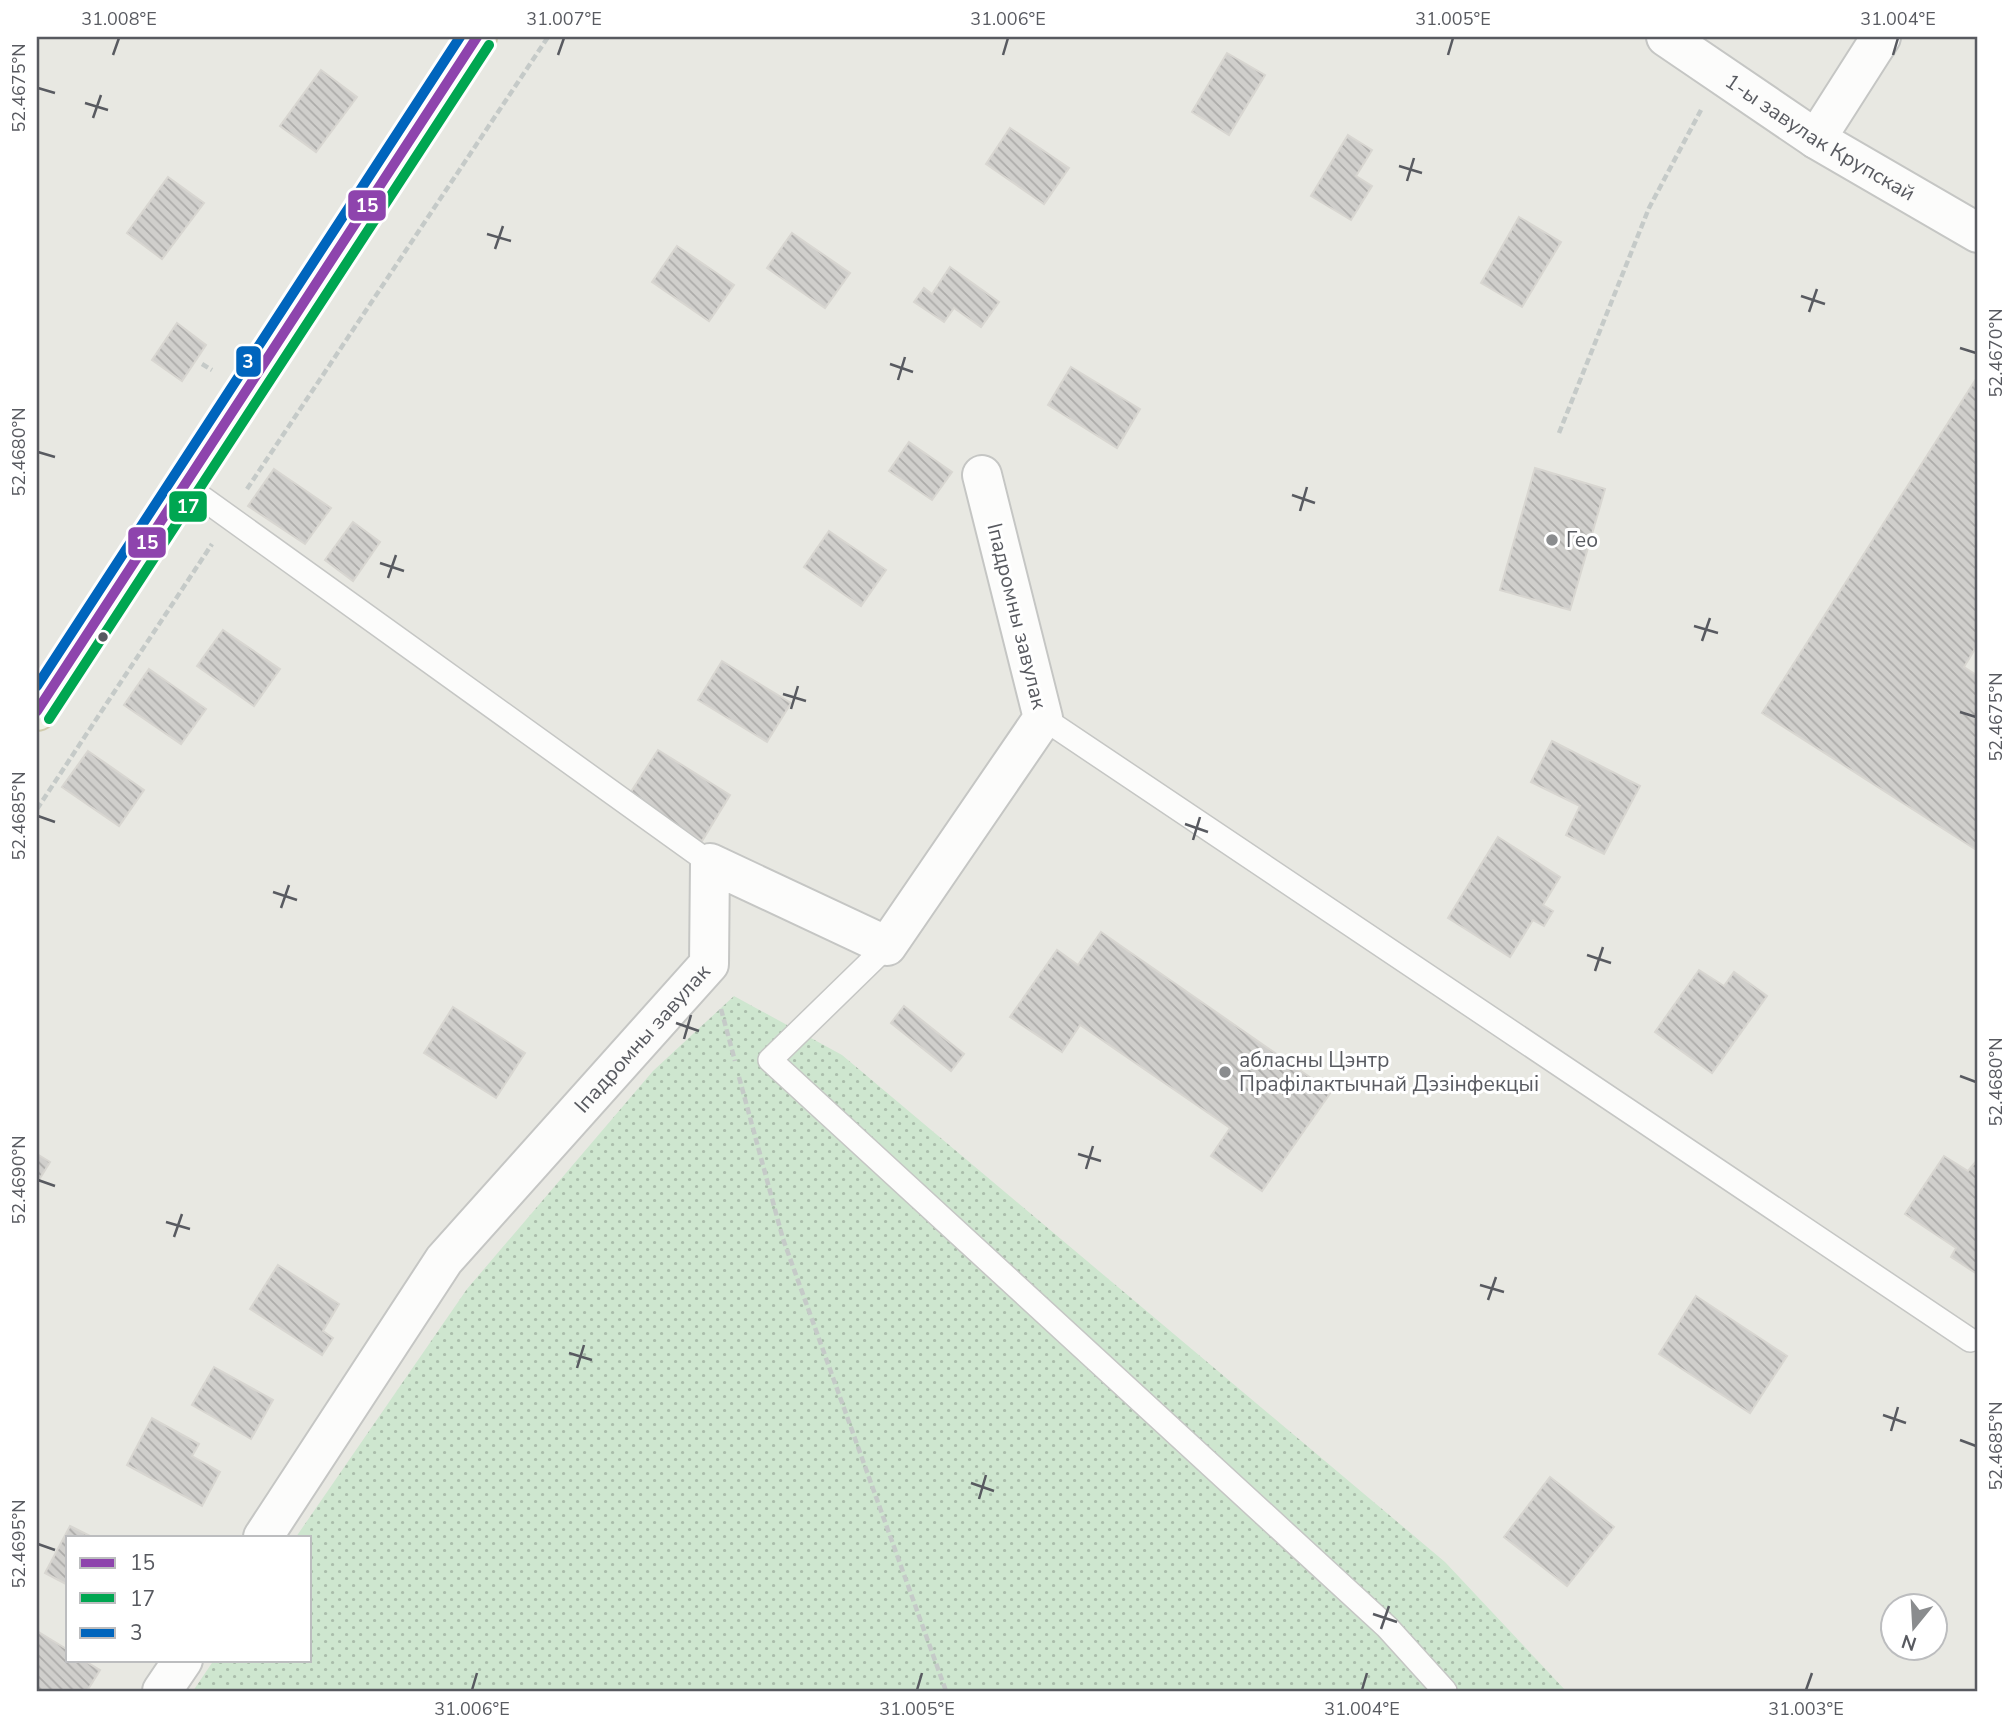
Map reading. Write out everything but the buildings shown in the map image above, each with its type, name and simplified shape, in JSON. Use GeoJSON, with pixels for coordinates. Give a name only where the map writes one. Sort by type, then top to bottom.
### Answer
{"type":"FeatureCollection","features":[{"type":"Feature","properties":{"kind":"main road"},"geometry":{"type":"LineString","coordinates":[[37,711],[477,37]]}},
{"type":"Feature","properties":{"kind":"street","name":"1-ы завулак Крупскай"},"geometry":{"type":"LineString","coordinates":[[1666,37],[1816,139],[1978,233]]}},
{"type":"Feature","properties":{"kind":"street"},"geometry":{"type":"LineString","coordinates":[[1816,139],[1881,37]]}},
{"type":"Feature","properties":{"kind":"street","name":"Іпадромны завулак"},"geometry":{"type":"LineString","coordinates":[[887,946],[1043,718],[982,475]]}},
{"type":"Feature","properties":{"kind":"street"},"geometry":{"type":"LineString","coordinates":[[710,863],[887,946]]}},
{"type":"Feature","properties":{"kind":"street","name":"Іпадромны завулак"},"geometry":{"type":"LineString","coordinates":[[264,1536],[444,1260],[709,964],[710,863]]}},
{"type":"Feature","properties":{"kind":"street"},"geometry":{"type":"LineString","coordinates":[[162,1691],[182,1662]]}},
{"type":"Feature","properties":{"kind":"lane"},"geometry":{"type":"LineString","coordinates":[[183,484],[710,863]]}},
{"type":"Feature","properties":{"kind":"lane"},"geometry":{"type":"LineString","coordinates":[[1043,718],[1970,1340]]}},
{"type":"Feature","properties":{"kind":"lane"},"geometry":{"type":"LineString","coordinates":[[887,946],[770,1060],[1387,1627],[1445,1691]]}},
{"type":"Feature","properties":{"kind":"path"},"geometry":{"type":"LineString","coordinates":[[37,809],[548,37]]}},
{"type":"Feature","properties":{"kind":"path"},"geometry":{"type":"LineString","coordinates":[[1559,433],[1649,208],[1721,72]]}},
{"type":"Feature","properties":{"kind":"path"},"geometry":{"type":"LineString","coordinates":[[709,964],[783,1238],[946,1691]]}},
{"type":"Feature","properties":{"kind":"green space"},"geometry":{"type":"Polygon","coordinates":[[[734,996],[842,1055],[1445,1562],[1566,1691],[193,1691],[213,1662],[312,1662],[312,1536],[297,1536],[467,1289],[653,1071],[734,996]]]}},
{"type":"Feature","properties":{"kind":"transit line","name":"3"},"geometry":{"type":"LineString","coordinates":[[37,686],[460,37]]}},
{"type":"Feature","properties":{"kind":"transit line","name":"15"},"geometry":{"type":"LineString","coordinates":[[37,711],[477,37]]}},
{"type":"Feature","properties":{"kind":"transit line","name":"17"},"geometry":{"type":"LineString","coordinates":[[49,719],[489,45]]}},
{"type":"Feature","properties":{"kind":"place","name":"Гео"},"geometry":{"type":"Point","coordinates":[1552,540]}},
{"type":"Feature","properties":{"kind":"place","name":"абласны Цэнтр Прафілактычнай Дэзінфекцыі"},"geometry":{"type":"Point","coordinates":[1225,1072]}}]}
